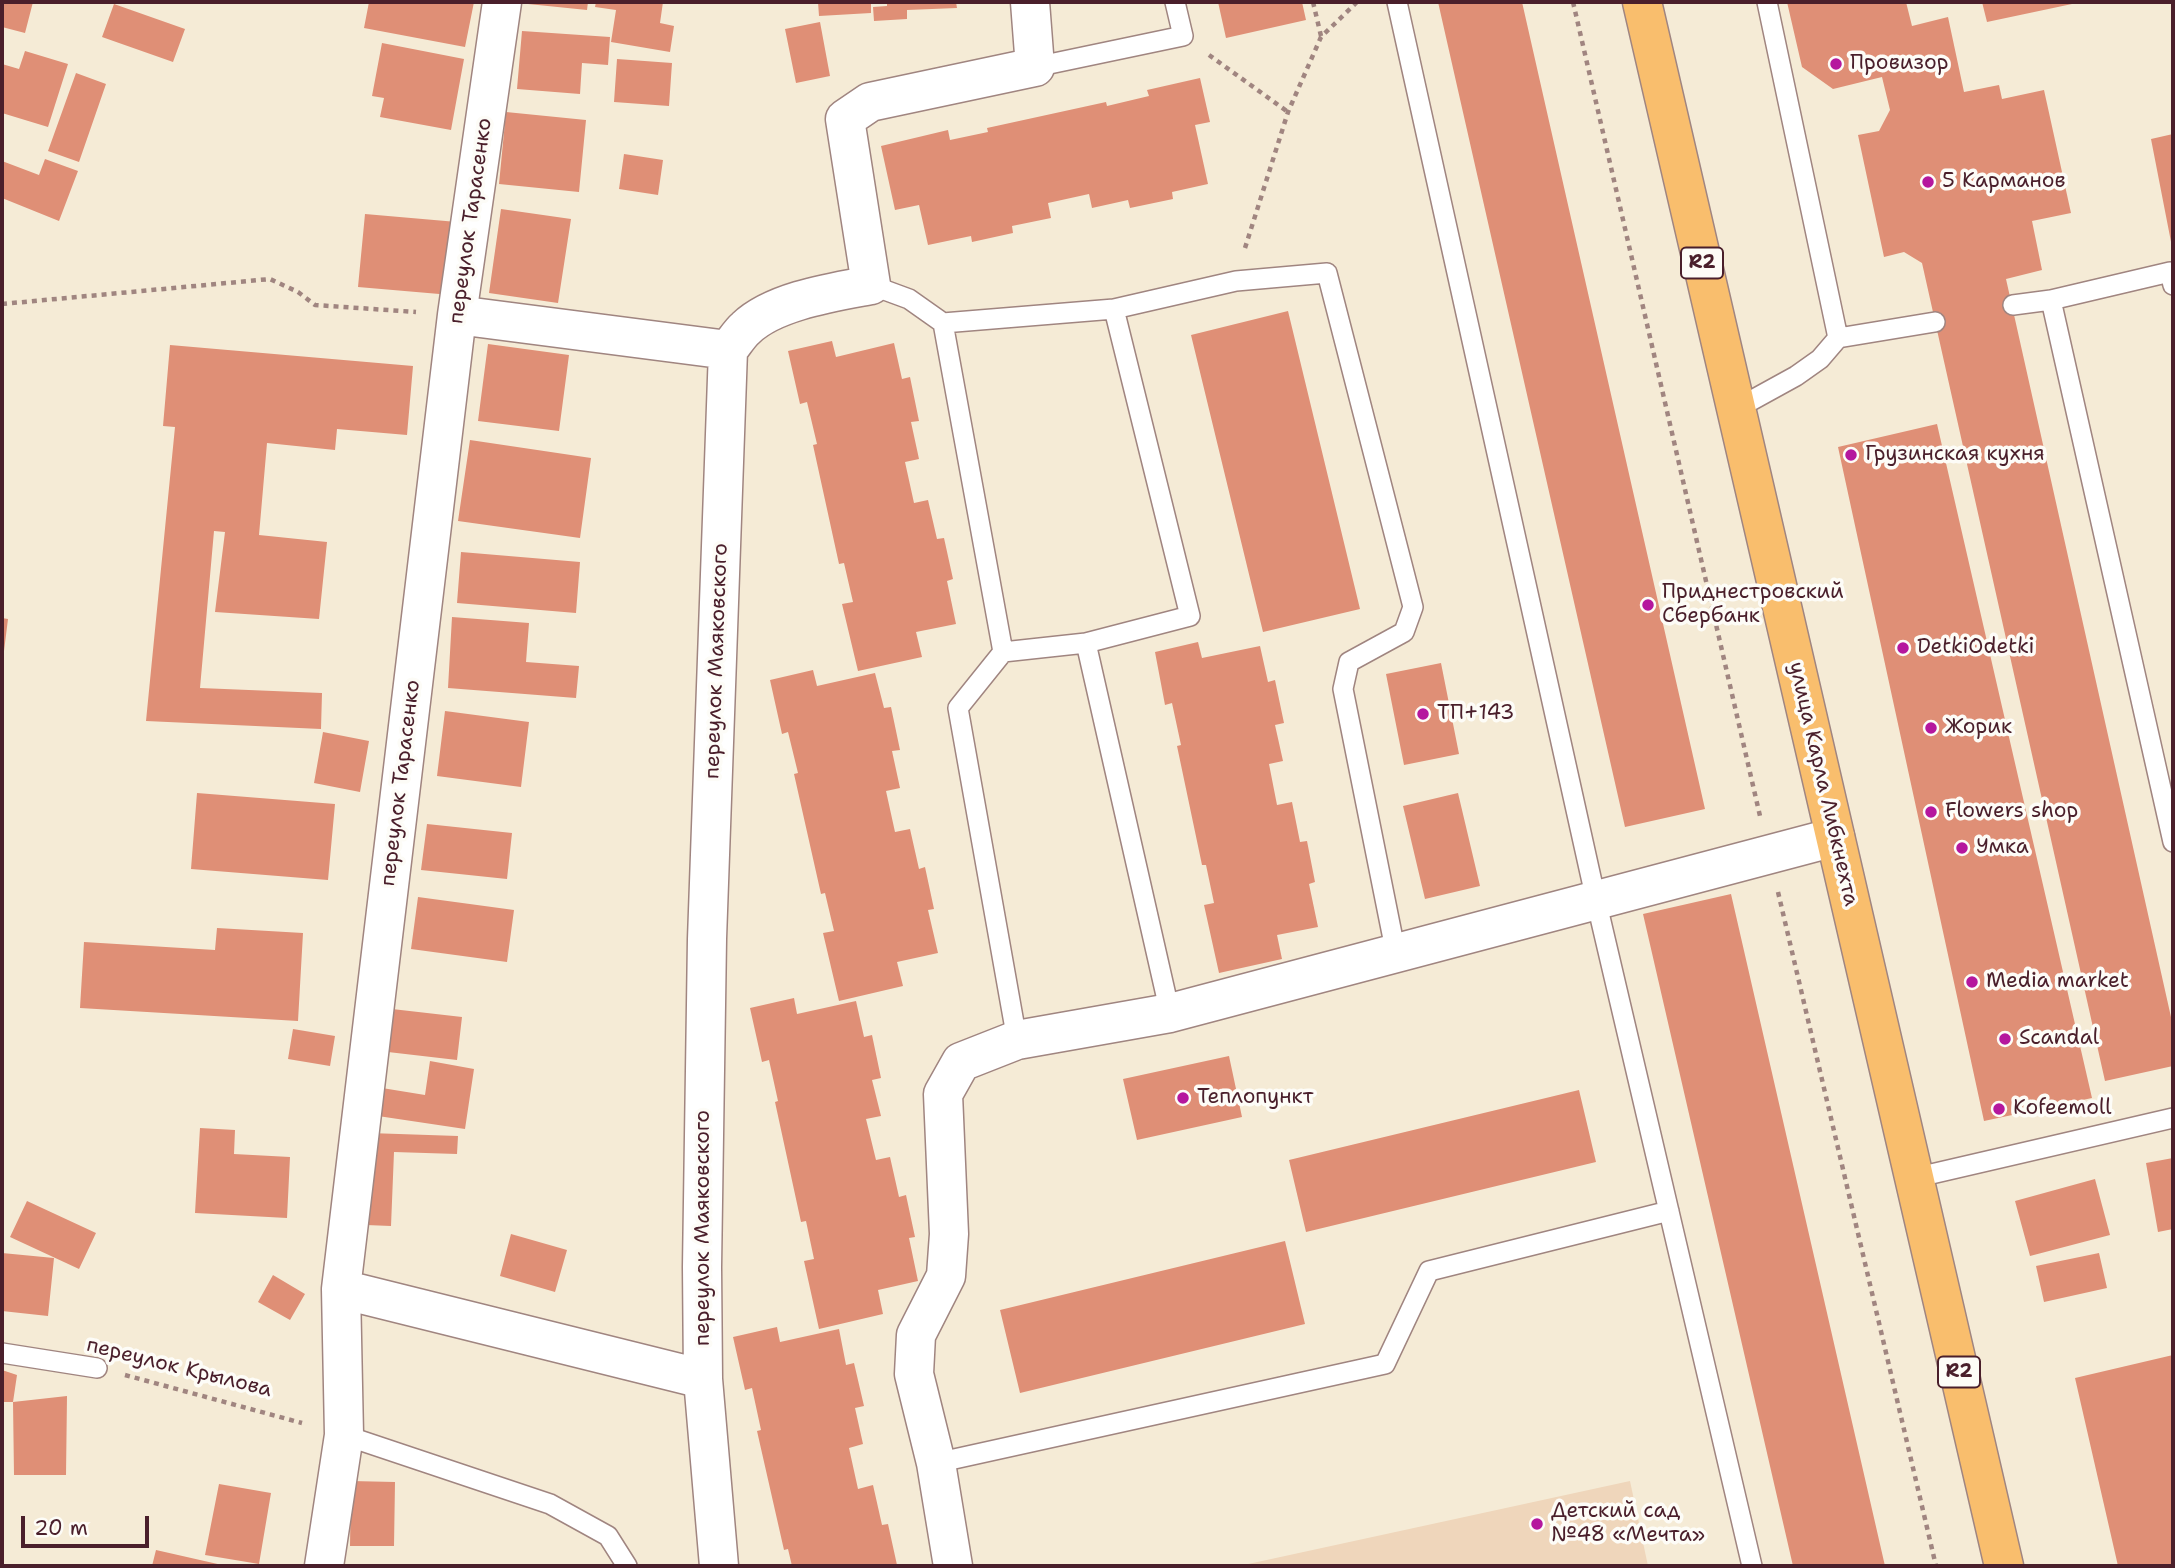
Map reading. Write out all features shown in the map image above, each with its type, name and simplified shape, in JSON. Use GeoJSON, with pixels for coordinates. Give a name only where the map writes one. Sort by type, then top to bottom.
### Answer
{"type":"FeatureCollection","features":[{"type":"Feature","properties":{"kind":"main road","name":"улица Карла Либкнехта"},"geometry":{"type":"LineString","coordinates":[[1642,2],[2004,1566]]}},
{"type":"Feature","properties":{"kind":"street","name":"переулок Тарасенко"},"geometry":{"type":"LineString","coordinates":[[324,1566],[344,1435],[341,1289],[457,315],[502,2]]}},
{"type":"Feature","properties":{"kind":"street"},"geometry":{"type":"LineString","coordinates":[[457,315],[728,350],[747,327],[783,306],[871,285],[845,119],[870,102],[1035,67],[1030,2]]}},
{"type":"Feature","properties":{"kind":"street","name":"переулок Маяковского"},"geometry":{"type":"LineString","coordinates":[[719,1566],[703,1379],[702,1267],[707,939],[728,350]]}},
{"type":"Feature","properties":{"kind":"street"},"geometry":{"type":"LineString","coordinates":[[953,1566],[936,1462],[914,1374],[916,1335],[946,1276],[949,1234],[943,1094],[961,1062],[1017,1040],[1170,1013],[1835,837]]}},
{"type":"Feature","properties":{"kind":"street"},"geometry":{"type":"LineString","coordinates":[[341,1289],[703,1379]]}},
{"type":"Feature","properties":{"kind":"lane"},"geometry":{"type":"LineString","coordinates":[[1035,67],[1183,36],[1175,2]]}},
{"type":"Feature","properties":{"kind":"lane"},"geometry":{"type":"LineString","coordinates":[[1397,2],[1596,901],[1752,1566]]}},
{"type":"Feature","properties":{"kind":"lane"},"geometry":{"type":"LineString","coordinates":[[1767,2],[1838,338]]}},
{"type":"Feature","properties":{"kind":"lane"},"geometry":{"type":"LineString","coordinates":[[2012,305],[2050,300],[2170,272],[2173,285]]}},
{"type":"Feature","properties":{"kind":"lane"},"geometry":{"type":"LineString","coordinates":[[871,285],[909,299],[943,323],[1114,309],[1236,281],[1327,273],[1413,607],[1404,632],[1349,662],[1343,689],[1396,954]]}},
{"type":"Feature","properties":{"kind":"lane"},"geometry":{"type":"LineString","coordinates":[[2050,300],[2173,842]]}},
{"type":"Feature","properties":{"kind":"lane"},"geometry":{"type":"LineString","coordinates":[[1017,1040],[958,708],[1003,652],[1086,643],[1190,616],[1114,309]]}},
{"type":"Feature","properties":{"kind":"lane"},"geometry":{"type":"LineString","coordinates":[[1735,409],[1796,376],[1819,359],[1838,338],[1935,322]]}},
{"type":"Feature","properties":{"kind":"lane"},"geometry":{"type":"LineString","coordinates":[[943,323],[1003,652]]}},
{"type":"Feature","properties":{"kind":"lane"},"geometry":{"type":"LineString","coordinates":[[1086,643],[1170,1013]]}},
{"type":"Feature","properties":{"kind":"lane"},"geometry":{"type":"LineString","coordinates":[[1914,1178],[2173,1118]]}},
{"type":"Feature","properties":{"kind":"lane"},"geometry":{"type":"LineString","coordinates":[[936,1462],[1385,1364],[1429,1271],[1669,1210]]}},
{"type":"Feature","properties":{"kind":"lane","name":"переулок Крылова"},"geometry":{"type":"LineString","coordinates":[[2,1353],[97,1368]]}},
{"type":"Feature","properties":{"kind":"lane"},"geometry":{"type":"LineString","coordinates":[[344,1435],[551,1504],[608,1536],[627,1566]]}},
{"type":"Feature","properties":{"kind":"path"},"geometry":{"type":"LineString","coordinates":[[1313,2],[1321,37]]}},
{"type":"Feature","properties":{"kind":"path"},"geometry":{"type":"LineString","coordinates":[[1236,281],[1288,112],[1321,37],[1357,2]]}},
{"type":"Feature","properties":{"kind":"path"},"geometry":{"type":"LineString","coordinates":[[1573,2],[1936,1566]]}},
{"type":"Feature","properties":{"kind":"path"},"geometry":{"type":"LineString","coordinates":[[1209,55],[1288,112]]}},
{"type":"Feature","properties":{"kind":"path"},"geometry":{"type":"LineString","coordinates":[[2,304],[270,279],[298,292],[315,304],[457,315]]}},
{"type":"Feature","properties":{"kind":"path","name":"переулок Крылова"},"geometry":{"type":"LineString","coordinates":[[97,1368],[344,1435]]}},
{"type":"Feature","properties":{"kind":"shaded area","name":"Детский сад №48 «Мечта»"},"geometry":{"type":"Polygon","coordinates":[[[1630,1481],[1648,1566],[1239,1566],[1630,1481]]]}},
{"type":"Feature","properties":{"kind":"building"},"geometry":{"type":"Polygon","coordinates":[[[2,2],[33,2],[25,33],[2,27],[2,2]]]}},
{"type":"Feature","properties":{"kind":"building"},"geometry":{"type":"Polygon","coordinates":[[[369,2],[474,2],[465,47],[364,28],[369,2]]]}},
{"type":"Feature","properties":{"kind":"building"},"geometry":{"type":"Polygon","coordinates":[[[528,2],[588,2],[587,10],[528,2]]]}},
{"type":"Feature","properties":{"kind":"building"},"geometry":{"type":"Polygon","coordinates":[[[596,2],[663,2],[660,23],[674,26],[670,52],[611,42],[616,10],[595,7],[596,2]]]}},
{"type":"Feature","properties":{"kind":"building"},"geometry":{"type":"Polygon","coordinates":[[[818,2],[871,2],[871,13],[819,16],[818,2]]]}},
{"type":"Feature","properties":{"kind":"building"},"geometry":{"type":"Polygon","coordinates":[[[887,2],[956,2],[957,8],[907,10],[907,19],[874,21],[873,7],[887,6],[887,2]]]}},
{"type":"Feature","properties":{"kind":"building"},"geometry":{"type":"Polygon","coordinates":[[[1218,2],[1302,2],[1306,20],[1226,38],[1218,2]]]}},
{"type":"Feature","properties":{"kind":"building"},"geometry":{"type":"Polygon","coordinates":[[[1438,2],[1522,2],[1705,809],[1625,827],[1438,2]]]}},
{"type":"Feature","properties":{"kind":"building"},"geometry":{"type":"Polygon","coordinates":[[[1787,2],[1906,2],[1912,26],[1948,17],[1964,92],[1999,85],[2002,99],[2044,90],[2071,213],[2032,221],[2042,270],[2006,279],[2173,1026],[2173,1066],[2105,1081],[1922,263],[1904,252],[1884,257],[1858,135],[1879,131],[1890,110],[1882,77],[1833,89],[1802,67],[1787,2]]]}},
{"type":"Feature","properties":{"kind":"building"},"geometry":{"type":"Polygon","coordinates":[[[1982,2],[2071,2],[2072,4],[1987,22],[1982,2]]]}},
{"type":"Feature","properties":{"kind":"building"},"geometry":{"type":"Polygon","coordinates":[[[114,4],[185,29],[173,62],[102,37],[114,4]]]}},
{"type":"Feature","properties":{"kind":"building"},"geometry":{"type":"Polygon","coordinates":[[[820,22],[830,76],[796,83],[785,29],[820,22]]]}},
{"type":"Feature","properties":{"kind":"building"},"geometry":{"type":"Polygon","coordinates":[[[522,31],[610,37],[608,65],[582,63],[580,94],[517,89],[522,31]]]}},
{"type":"Feature","properties":{"kind":"building"},"geometry":{"type":"Polygon","coordinates":[[[382,43],[464,59],[451,130],[380,117],[384,98],[372,96],[382,43]]]}},
{"type":"Feature","properties":{"kind":"building"},"geometry":{"type":"Polygon","coordinates":[[[25,51],[68,64],[48,127],[2,113],[2,64],[19,69],[25,51]]]}},
{"type":"Feature","properties":{"kind":"building"},"geometry":{"type":"Polygon","coordinates":[[[617,59],[672,63],[669,106],[614,102],[617,59]]]}},
{"type":"Feature","properties":{"kind":"building"},"geometry":{"type":"Polygon","coordinates":[[[76,73],[106,84],[79,162],[48,151],[76,73]]]}},
{"type":"Feature","properties":{"kind":"building"},"geometry":{"type":"Polygon","coordinates":[[[1200,78],[1210,122],[1195,125],[1208,184],[1172,192],[1173,199],[1130,208],[1128,200],[1092,208],[1089,194],[1048,203],[1051,218],[1012,226],[1013,233],[972,242],[971,236],[928,245],[919,205],[895,210],[881,146],[948,130],[950,140],[988,132],[987,128],[1106,102],[1107,106],[1149,96],[1147,90],[1200,78]]]}},
{"type":"Feature","properties":{"kind":"building"},"geometry":{"type":"Polygon","coordinates":[[[506,112],[586,120],[579,192],[499,184],[506,112]]]}},
{"type":"Feature","properties":{"kind":"building"},"geometry":{"type":"Polygon","coordinates":[[[2173,134],[2173,247],[2172,247],[2151,139],[2173,134]]]}},
{"type":"Feature","properties":{"kind":"building"},"geometry":{"type":"Polygon","coordinates":[[[624,154],[663,160],[658,195],[619,189],[624,154]]]}},
{"type":"Feature","properties":{"kind":"building"},"geometry":{"type":"Polygon","coordinates":[[[45,159],[78,171],[59,221],[2,198],[2,161],[39,175],[45,159]]]}},
{"type":"Feature","properties":{"kind":"building"},"geometry":{"type":"Polygon","coordinates":[[[501,209],[571,219],[558,303],[489,293],[501,209]]]}},
{"type":"Feature","properties":{"kind":"building"},"geometry":{"type":"Polygon","coordinates":[[[365,214],[457,222],[451,295],[358,287],[365,214]]]}},
{"type":"Feature","properties":{"kind":"building"},"geometry":{"type":"Polygon","coordinates":[[[1288,311],[1360,609],[1263,632],[1191,335],[1288,311]]]}},
{"type":"Feature","properties":{"kind":"building"},"geometry":{"type":"Polygon","coordinates":[[[832,341],[836,357],[894,343],[902,379],[910,377],[919,421],[911,422],[919,459],[905,462],[914,503],[928,500],[937,539],[944,538],[953,579],[947,581],[956,624],[916,632],[922,657],[858,671],[842,604],[853,602],[844,563],[839,564],[813,445],[817,444],[807,402],[800,404],[788,351],[832,341]]]}},
{"type":"Feature","properties":{"kind":"building"},"geometry":{"type":"Polygon","coordinates":[[[488,344],[569,355],[559,431],[478,421],[488,344]]]}},
{"type":"Feature","properties":{"kind":"building"},"geometry":{"type":"Polygon","coordinates":[[[170,345],[413,366],[407,435],[337,429],[335,450],[267,443],[259,535],[327,542],[319,619],[215,612],[225,532],[214,531],[200,688],[322,693],[321,729],[146,721],[175,427],[163,426],[170,345]]]}},
{"type":"Feature","properties":{"kind":"building"},"geometry":{"type":"Polygon","coordinates":[[[1937,424],[2092,1098],[1984,1121],[1838,447],[1937,424]]]}},
{"type":"Feature","properties":{"kind":"building"},"geometry":{"type":"Polygon","coordinates":[[[470,440],[591,458],[580,538],[458,521],[470,440]]]}},
{"type":"Feature","properties":{"kind":"building"},"geometry":{"type":"Polygon","coordinates":[[[461,552],[580,562],[576,613],[457,603],[461,552]]]}},
{"type":"Feature","properties":{"kind":"building"},"geometry":{"type":"Polygon","coordinates":[[[452,617],[529,623],[526,662],[579,666],[576,698],[448,688],[452,617]]]}},
{"type":"Feature","properties":{"kind":"building"},"geometry":{"type":"Polygon","coordinates":[[[2,618],[8,619],[3,659],[2,659],[2,618]]]}},
{"type":"Feature","properties":{"kind":"building"},"geometry":{"type":"Polygon","coordinates":[[[1198,642],[1202,658],[1260,646],[1268,682],[1275,680],[1284,723],[1275,725],[1283,761],[1269,764],[1277,805],[1292,802],[1300,842],[1307,841],[1315,882],[1309,884],[1318,927],[1277,935],[1282,959],[1219,973],[1204,905],[1214,903],[1206,865],[1202,865],[1177,746],[1181,745],[1172,703],[1165,705],[1155,652],[1198,642]]]}},
{"type":"Feature","properties":{"kind":"building","name":"ТП+143"},"geometry":{"type":"Polygon","coordinates":[[[1441,663],[1459,754],[1404,765],[1386,674],[1441,663]]]}},
{"type":"Feature","properties":{"kind":"building"},"geometry":{"type":"Polygon","coordinates":[[[813,670],[817,686],[875,673],[884,708],[891,707],[900,750],[892,751],[900,788],[886,791],[895,832],[910,829],[919,869],[925,867],[934,909],[928,910],[938,953],[897,962],[903,986],[839,1001],[823,933],[834,931],[825,893],[821,894],[794,774],[798,773],[788,732],[782,734],[770,680],[813,670]]]}},
{"type":"Feature","properties":{"kind":"building"},"geometry":{"type":"Polygon","coordinates":[[[445,711],[529,722],[521,787],[437,776],[445,711]]]}},
{"type":"Feature","properties":{"kind":"building"},"geometry":{"type":"Polygon","coordinates":[[[323,732],[369,741],[360,792],[314,783],[323,732]]]}},
{"type":"Feature","properties":{"kind":"building"},"geometry":{"type":"Polygon","coordinates":[[[197,793],[335,804],[328,880],[191,869],[197,793]]]}},
{"type":"Feature","properties":{"kind":"building"},"geometry":{"type":"Polygon","coordinates":[[[1458,793],[1480,886],[1425,899],[1403,806],[1458,793]]]}},
{"type":"Feature","properties":{"kind":"building"},"geometry":{"type":"Polygon","coordinates":[[[427,824],[512,833],[507,879],[421,870],[427,824]]]}},
{"type":"Feature","properties":{"kind":"building"},"geometry":{"type":"Polygon","coordinates":[[[1731,894],[1885,1566],[1793,1566],[1643,914],[1731,894]]]}},
{"type":"Feature","properties":{"kind":"building"},"geometry":{"type":"Polygon","coordinates":[[[418,897],[514,910],[507,962],[411,949],[418,897]]]}},
{"type":"Feature","properties":{"kind":"building"},"geometry":{"type":"Polygon","coordinates":[[[217,928],[303,933],[298,1021],[80,1008],[84,942],[215,950],[217,928]]]}},
{"type":"Feature","properties":{"kind":"building"},"geometry":{"type":"Polygon","coordinates":[[[794,998],[797,1014],[856,1001],[864,1037],[872,1035],[881,1078],[872,1080],[881,1116],[866,1119],[876,1160],[890,1157],[899,1197],[906,1195],[915,1237],[909,1238],[918,1281],[878,1290],[883,1314],[819,1329],[804,1261],[814,1259],[806,1221],[801,1222],[775,1102],[778,1101],[769,1060],[762,1062],[750,1008],[794,998]]]}},
{"type":"Feature","properties":{"kind":"building"},"geometry":{"type":"Polygon","coordinates":[[[392,1009],[462,1017],[457,1060],[388,1052],[392,1009]]]}},
{"type":"Feature","properties":{"kind":"building"},"geometry":{"type":"Polygon","coordinates":[[[293,1029],[335,1036],[330,1066],[288,1059],[293,1029]]]}},
{"type":"Feature","properties":{"kind":"building","name":"Теплопункт"},"geometry":{"type":"Polygon","coordinates":[[[1229,1056],[1242,1117],[1137,1140],[1123,1079],[1229,1056]]]}},
{"type":"Feature","properties":{"kind":"building"},"geometry":{"type":"Polygon","coordinates":[[[430,1061],[474,1069],[465,1129],[378,1116],[382,1088],[425,1095],[430,1061]]]}},
{"type":"Feature","properties":{"kind":"building"},"geometry":{"type":"Polygon","coordinates":[[[1579,1090],[1596,1162],[1306,1232],[1289,1160],[1579,1090]]]}},
{"type":"Feature","properties":{"kind":"building"},"geometry":{"type":"Polygon","coordinates":[[[200,1128],[235,1130],[234,1154],[290,1157],[287,1218],[195,1213],[200,1128]]]}},
{"type":"Feature","properties":{"kind":"building"},"geometry":{"type":"Polygon","coordinates":[[[369,1133],[458,1136],[457,1154],[394,1152],[391,1226],[366,1225],[369,1133]]]}},
{"type":"Feature","properties":{"kind":"building"},"geometry":{"type":"Polygon","coordinates":[[[2173,1158],[2173,1229],[2158,1232],[2146,1163],[2173,1158]]]}},
{"type":"Feature","properties":{"kind":"building"},"geometry":{"type":"Polygon","coordinates":[[[2095,1179],[2110,1235],[2030,1256],[2015,1201],[2095,1179]]]}},
{"type":"Feature","properties":{"kind":"building"},"geometry":{"type":"Polygon","coordinates":[[[27,1201],[96,1233],[79,1269],[10,1237],[27,1201]]]}},
{"type":"Feature","properties":{"kind":"building"},"geometry":{"type":"Polygon","coordinates":[[[511,1234],[567,1250],[555,1292],[500,1276],[511,1234]]]}},
{"type":"Feature","properties":{"kind":"building"},"geometry":{"type":"Polygon","coordinates":[[[1285,1241],[1305,1324],[1020,1393],[1000,1310],[1285,1241]]]}},
{"type":"Feature","properties":{"kind":"building"},"geometry":{"type":"Polygon","coordinates":[[[2,1253],[54,1258],[48,1316],[2,1311],[2,1253]]]}},
{"type":"Feature","properties":{"kind":"building"},"geometry":{"type":"Polygon","coordinates":[[[2099,1253],[2107,1288],[2044,1302],[2036,1266],[2099,1253]]]}},
{"type":"Feature","properties":{"kind":"building"},"geometry":{"type":"Polygon","coordinates":[[[273,1275],[305,1294],[290,1320],[258,1302],[273,1275]]]}},
{"type":"Feature","properties":{"kind":"building"},"geometry":{"type":"Polygon","coordinates":[[[777,1327],[780,1342],[839,1329],[846,1365],[854,1363],[864,1406],[855,1408],[863,1444],[849,1448],[858,1489],[873,1485],[882,1525],[888,1524],[897,1565],[792,1566],[788,1549],[784,1550],[757,1431],[761,1430],[752,1388],[745,1390],[733,1337],[777,1327]]]}},
{"type":"Feature","properties":{"kind":"building"},"geometry":{"type":"Polygon","coordinates":[[[2173,1355],[2173,1566],[2118,1566],[2075,1378],[2173,1355]]]}},
{"type":"Feature","properties":{"kind":"building"},"geometry":{"type":"Polygon","coordinates":[[[2,1370],[17,1375],[13,1402],[2,1402],[2,1370]]]}},
{"type":"Feature","properties":{"kind":"building"},"geometry":{"type":"Polygon","coordinates":[[[67,1396],[66,1475],[14,1475],[13,1402],[67,1396]]]}},
{"type":"Feature","properties":{"kind":"building"},"geometry":{"type":"Polygon","coordinates":[[[351,1481],[395,1482],[394,1546],[350,1546],[351,1481]]]}},
{"type":"Feature","properties":{"kind":"building"},"geometry":{"type":"Polygon","coordinates":[[[219,1484],[271,1493],[259,1564],[205,1555],[219,1484]]]}},
{"type":"Feature","properties":{"kind":"building"},"geometry":{"type":"Polygon","coordinates":[[[156,1550],[222,1565],[222,1566],[152,1566],[156,1550]]]}},
{"type":"Feature","properties":{"kind":"place","name":"Провизор"},"geometry":{"type":"Point","coordinates":[1836,64]}},
{"type":"Feature","properties":{"kind":"place","name":"5 Карманов"},"geometry":{"type":"Point","coordinates":[1928,182]}},
{"type":"Feature","properties":{"kind":"place","name":"Грузинская кухня"},"geometry":{"type":"Point","coordinates":[1851,455]}},
{"type":"Feature","properties":{"kind":"place","name":"Приднестровский Сбербанк"},"geometry":{"type":"Point","coordinates":[1648,605]}},
{"type":"Feature","properties":{"kind":"place","name":"DetkiOdetki"},"geometry":{"type":"Point","coordinates":[1903,648]}},
{"type":"Feature","properties":{"kind":"place","name":"ТП+143"},"geometry":{"type":"Point","coordinates":[1423,714]}},
{"type":"Feature","properties":{"kind":"place","name":"Жорик"},"geometry":{"type":"Point","coordinates":[1931,728]}},
{"type":"Feature","properties":{"kind":"place","name":"Flowers shop"},"geometry":{"type":"Point","coordinates":[1931,812]}},
{"type":"Feature","properties":{"kind":"place","name":"Умка"},"geometry":{"type":"Point","coordinates":[1962,848]}},
{"type":"Feature","properties":{"kind":"place","name":"Media market"},"geometry":{"type":"Point","coordinates":[1972,982]}},
{"type":"Feature","properties":{"kind":"place","name":"Scandal"},"geometry":{"type":"Point","coordinates":[2005,1039]}},
{"type":"Feature","properties":{"kind":"place","name":"Теплопункт"},"geometry":{"type":"Point","coordinates":[1183,1098]}},
{"type":"Feature","properties":{"kind":"place","name":"Kofeemoll"},"geometry":{"type":"Point","coordinates":[1999,1109]}},
{"type":"Feature","properties":{"kind":"place","name":"Детский сад №48 «Мечта»"},"geometry":{"type":"Point","coordinates":[1537,1524]}}]}
